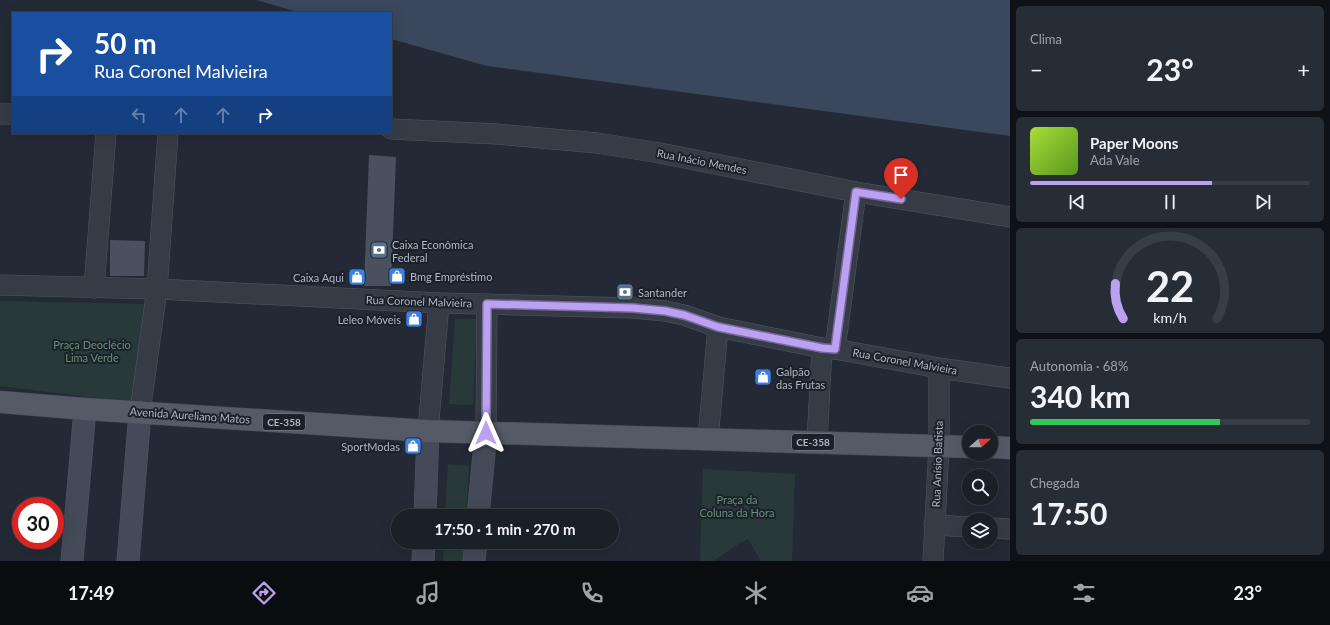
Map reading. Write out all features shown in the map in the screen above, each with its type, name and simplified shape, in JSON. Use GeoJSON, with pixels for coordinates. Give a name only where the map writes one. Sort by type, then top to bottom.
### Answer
{"type":"FeatureCollection","features":[{"type":"Feature","properties":{"kind":"main road","name":"Avenida Aureliano Matos"},"geometry":{"type":"LineString","coordinates":[[0,402],[85,409],[428,431]]}},
{"type":"Feature","properties":{"kind":"main road"},"geometry":{"type":"LineString","coordinates":[[72,561],[85,409]]}},
{"type":"Feature","properties":{"kind":"main road"},"geometry":{"type":"LineString","coordinates":[[128,561],[140,412]]}},
{"type":"Feature","properties":{"kind":"main road"},"geometry":{"type":"LineString","coordinates":[[425,509],[428,431]]}},
{"type":"Feature","properties":{"kind":"main road","name":"CE-358"},"geometry":{"type":"LineString","coordinates":[[428,431],[962,447]]}},
{"type":"Feature","properties":{"kind":"main road"},"geometry":{"type":"LineString","coordinates":[[479,509],[486,433]]}},
{"type":"Feature","properties":{"kind":"main road"},"geometry":{"type":"LineString","coordinates":[[998,447],[1010,448]]}},
{"type":"Feature","properties":{"kind":"main road"},"geometry":{"type":"LineString","coordinates":[[423,561],[424,549]]}},
{"type":"Feature","properties":{"kind":"main road"},"geometry":{"type":"LineString","coordinates":[[474,561],[475,549]]}},
{"type":"Feature","properties":{"kind":"street"},"geometry":{"type":"LineString","coordinates":[[0,114],[12,114]]}},
{"type":"Feature","properties":{"kind":"street","name":"Rua Inácio Mendes"},"geometry":{"type":"LineString","coordinates":[[392,129],[497,134],[597,143],[660,153],[856,192],[1010,217]]}},
{"type":"Feature","properties":{"kind":"street"},"geometry":{"type":"LineString","coordinates":[[94,288],[106,134]]}},
{"type":"Feature","properties":{"kind":"street"},"geometry":{"type":"LineString","coordinates":[[140,412],[156,289],[168,134]]}},
{"type":"Feature","properties":{"kind":"street"},"geometry":{"type":"LineString","coordinates":[[817,443],[829,348],[856,192]]}},
{"type":"Feature","properties":{"kind":"street","name":"Rua Coronel Malvieira"},"geometry":{"type":"LineString","coordinates":[[0,285],[156,289],[439,303],[633,308],[665,311],[684,315],[718,327],[829,348],[939,368],[1010,378]]}},
{"type":"Feature","properties":{"kind":"street"},"geometry":{"type":"LineString","coordinates":[[428,431],[439,303]]}},
{"type":"Feature","properties":{"kind":"street"},"geometry":{"type":"LineString","coordinates":[[486,433],[487,304]]}},
{"type":"Feature","properties":{"kind":"street"},"geometry":{"type":"LineString","coordinates":[[708,439],[718,327]]}},
{"type":"Feature","properties":{"kind":"street","name":"Rua Anísio Batista"},"geometry":{"type":"LineString","coordinates":[[933,561],[939,446],[939,368]]}},
{"type":"Feature","properties":{"kind":"street"},"geometry":{"type":"LineString","coordinates":[[934,525],[962,527]]}},
{"type":"Feature","properties":{"kind":"street"},"geometry":{"type":"LineString","coordinates":[[998,528],[1010,529]]}},
{"type":"Feature","properties":{"kind":"green space","name":"Praça Deoclécio Lima Verde"},"geometry":{"type":"Polygon","coordinates":[[[0,301],[144,304],[137,403],[0,386],[0,301]]]}},
{"type":"Feature","properties":{"kind":"green space"},"geometry":{"type":"Polygon","coordinates":[[[455,319],[477,319],[473,405],[449,404],[455,319]]]}},
{"type":"Feature","properties":{"kind":"green space"},"geometry":{"type":"Polygon","coordinates":[[[448,464],[469,466],[466,509],[445,509],[448,464]]]}},
{"type":"Feature","properties":{"kind":"green space","name":"Praça da Coluna da Hora"},"geometry":{"type":"Polygon","coordinates":[[[703,469],[795,474],[792,561],[761,561],[748,539],[713,561],[700,561],[703,469]]]}},
{"type":"Feature","properties":{"kind":"green space"},"geometry":{"type":"Polygon","coordinates":[[[444,549],[464,549],[463,561],[443,561],[444,549]]]}},
{"type":"Feature","properties":{"kind":"water"},"geometry":{"type":"Polygon","coordinates":[[[256,0],[1010,0],[1010,136],[487,66],[392,39],[392,12],[298,12],[256,0]]]}},
{"type":"Feature","properties":{"kind":"building","name":"Caixa Econômica Federal"},"geometry":{"type":"Polygon","coordinates":[[[369,155],[396,157],[391,286],[364,286],[369,155]]]}},
{"type":"Feature","properties":{"kind":"building"},"geometry":{"type":"Polygon","coordinates":[[[110,240],[145,241],[144,276],[110,276],[110,240]]]}},
{"type":"Feature","properties":{"kind":"place","name":"Caixa Econômica Federal"},"geometry":{"type":"Point","coordinates":[379,250]}},
{"type":"Feature","properties":{"kind":"place","name":"Bmg Empréstimo"},"geometry":{"type":"Point","coordinates":[397,276]}},
{"type":"Feature","properties":{"kind":"place","name":"Caixa Aqui"},"geometry":{"type":"Point","coordinates":[357,277]}},
{"type":"Feature","properties":{"kind":"place","name":"Santander"},"geometry":{"type":"Point","coordinates":[625,292]}},
{"type":"Feature","properties":{"kind":"place","name":"Leleo Móveis"},"geometry":{"type":"Point","coordinates":[414,319]}},
{"type":"Feature","properties":{"kind":"place","name":"Galpão das Frutas"},"geometry":{"type":"Point","coordinates":[763,377]}},
{"type":"Feature","properties":{"kind":"place","name":"SportModas"},"geometry":{"type":"Point","coordinates":[413,446]}},
{"type":"Feature","properties":{"kind":"route"},"geometry":{"type":"LineString","coordinates":[[486,433],[487,304],[633,308],[665,311],[684,315],[718,327],[822,348],[835,349],[856,192],[901,199]]}}]}
